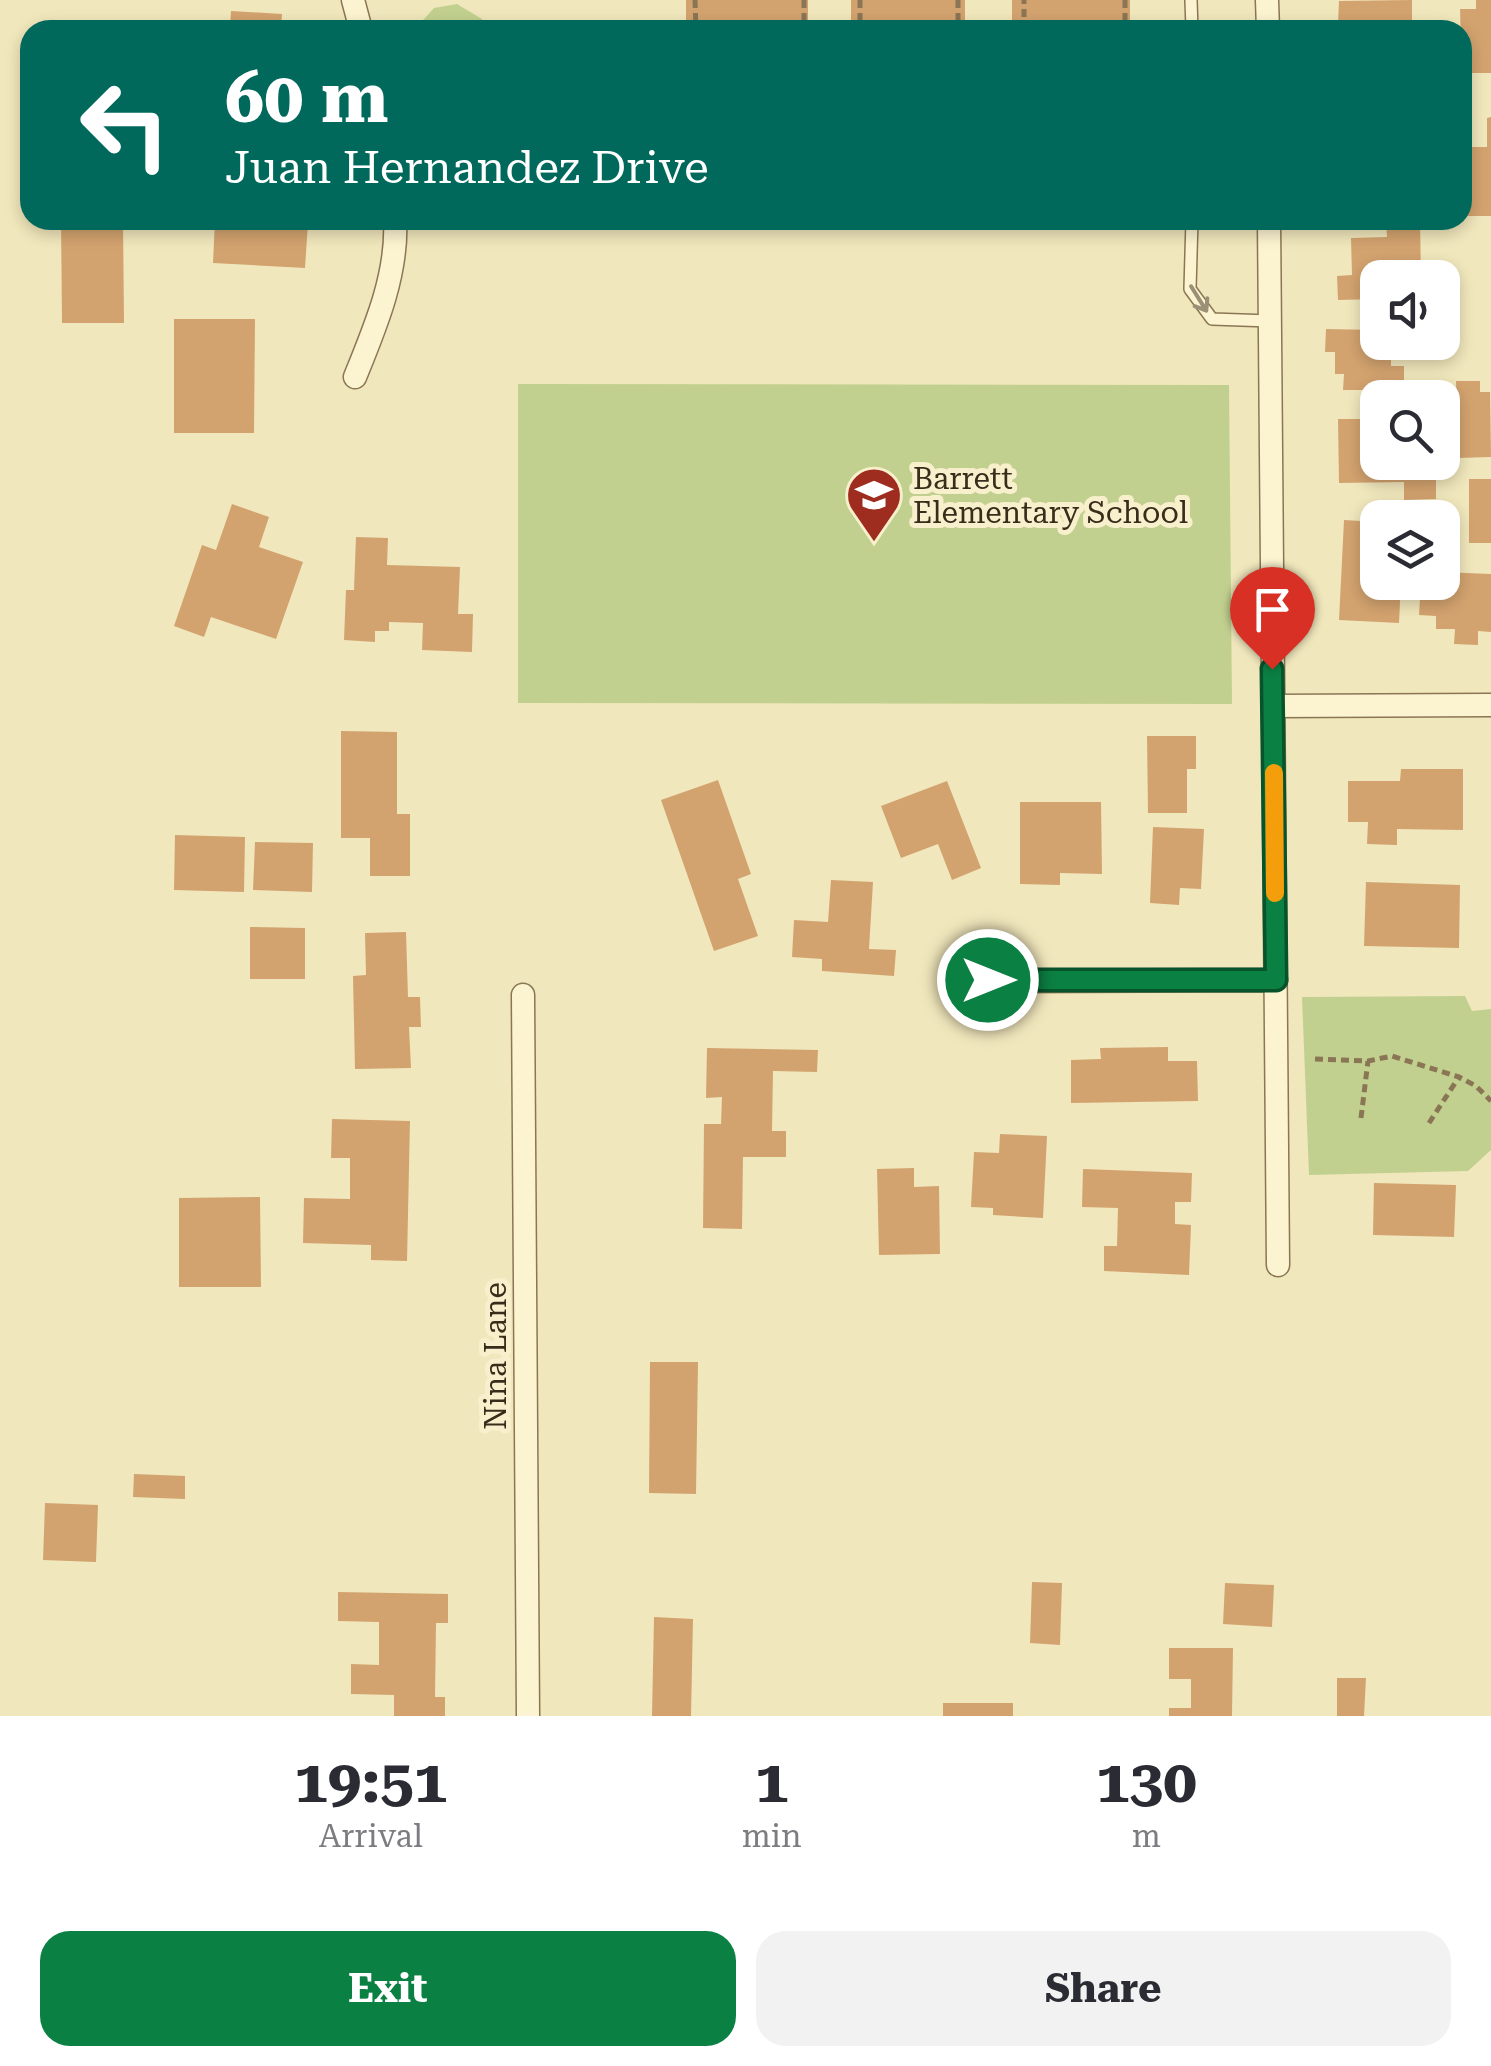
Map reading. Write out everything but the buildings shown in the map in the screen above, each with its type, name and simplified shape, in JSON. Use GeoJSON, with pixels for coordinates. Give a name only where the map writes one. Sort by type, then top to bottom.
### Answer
{"type":"FeatureCollection","features":[{"type":"Feature","properties":{"kind":"street"},"geometry":{"type":"LineString","coordinates":[[355,377],[377,323],[396,246],[395,230]]}},
{"type":"Feature","properties":{"kind":"street"},"geometry":{"type":"LineString","coordinates":[[1269,230],[1278,1265]]}},
{"type":"Feature","properties":{"kind":"street"},"geometry":{"type":"LineString","coordinates":[[1273,706],[1491,705]]}},
{"type":"Feature","properties":{"kind":"street"},"geometry":{"type":"LineString","coordinates":[[988,980],[1276,980]]}},
{"type":"Feature","properties":{"kind":"street","name":"Nina Lane"},"geometry":{"type":"LineString","coordinates":[[523,996],[528,1716]]}},
{"type":"Feature","properties":{"kind":"lane"},"geometry":{"type":"LineString","coordinates":[[1192,230],[1190,288],[1212,319],[1270,321]]}},
{"type":"Feature","properties":{"kind":"path"},"geometry":{"type":"LineString","coordinates":[[1316,1059],[1368,1061],[1392,1056],[1459,1078],[1476,1086],[1491,1101]]}},
{"type":"Feature","properties":{"kind":"path"},"geometry":{"type":"LineString","coordinates":[[1361,1118],[1368,1061]]}},
{"type":"Feature","properties":{"kind":"path"},"geometry":{"type":"LineString","coordinates":[[1429,1123],[1459,1078]]}},
{"type":"Feature","properties":{"kind":"green space"},"geometry":{"type":"Polygon","coordinates":[[[457,4],[482,20],[423,20],[434,8],[457,4]]]}},
{"type":"Feature","properties":{"kind":"green space","name":"Barrett Elementary School"},"geometry":{"type":"Polygon","coordinates":[[[518,384],[1229,385],[1232,704],[518,703],[518,384]]]}},
{"type":"Feature","properties":{"kind":"green space"},"geometry":{"type":"Polygon","coordinates":[[[1465,996],[1472,1011],[1491,1009],[1491,1150],[1468,1171],[1309,1175],[1302,997],[1465,996]]]}},
{"type":"Feature","properties":{"kind":"slow traffic"},"geometry":{"type":"LineString","coordinates":[[1274,773],[1275,893]]}},
{"type":"Feature","properties":{"kind":"place","name":"Barrett Elementary School"},"geometry":{"type":"Point","coordinates":[874,544]}},
{"type":"Feature","properties":{"kind":"route"},"geometry":{"type":"LineString","coordinates":[[988,980],[1276,980],[1272,669]]}}]}
